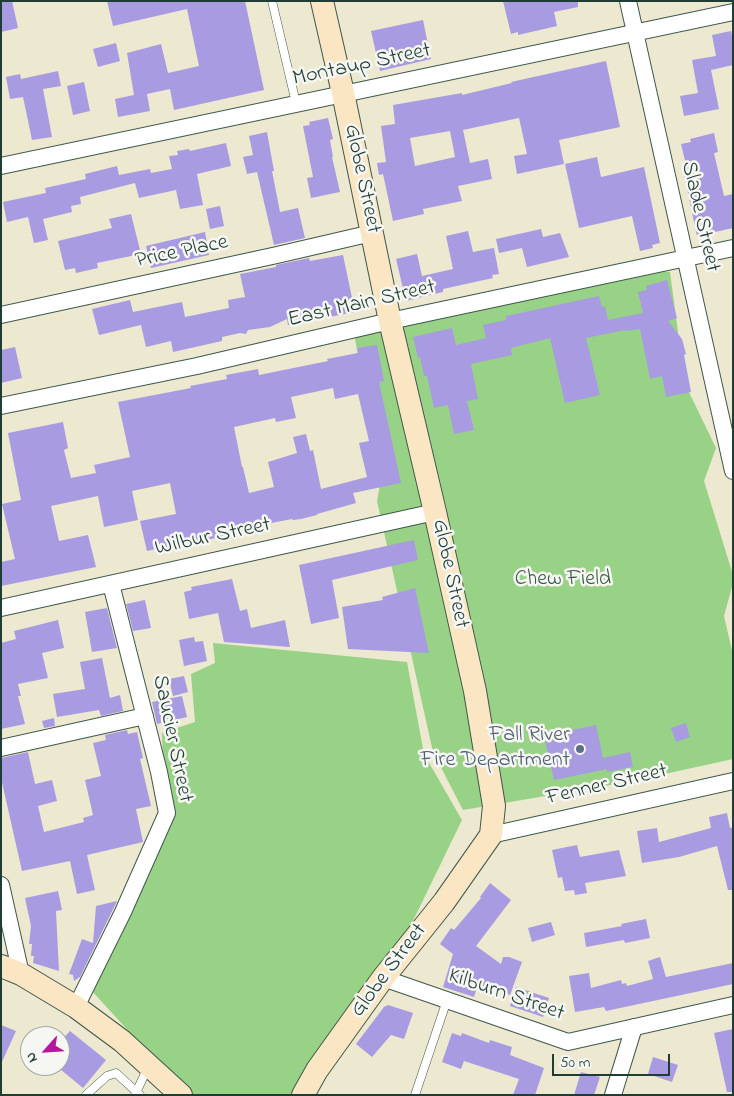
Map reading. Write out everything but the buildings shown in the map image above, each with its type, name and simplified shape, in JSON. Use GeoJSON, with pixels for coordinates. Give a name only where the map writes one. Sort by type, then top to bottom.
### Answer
{"type":"FeatureCollection","features":[{"type":"Feature","properties":{"kind":"main road","name":"Globe Street"},"geometry":{"type":"LineString","coordinates":[[303,1095],[317,1070],[382,978],[444,902],[491,835],[494,806],[475,691],[390,321],[322,1]]}},
{"type":"Feature","properties":{"kind":"main road"},"geometry":{"type":"LineString","coordinates":[[11,970],[76,1007],[122,1041],[181,1095]]}},
{"type":"Feature","properties":{"kind":"street","name":"Slade Street"},"geometry":{"type":"LineString","coordinates":[[628,1],[685,260],[729,442],[733,471]]}},
{"type":"Feature","properties":{"kind":"street","name":"Montaup Street"},"geometry":{"type":"LineString","coordinates":[[1,166],[733,12]]}},
{"type":"Feature","properties":{"kind":"street","name":"Price Place"},"geometry":{"type":"LineString","coordinates":[[1,316],[277,256],[372,233]]}},
{"type":"Feature","properties":{"kind":"street","name":"East Main Street"},"geometry":{"type":"LineString","coordinates":[[1,406],[197,366],[390,321],[685,260],[733,248]]}},
{"type":"Feature","properties":{"kind":"street","name":"Wilbur Street"},"geometry":{"type":"LineString","coordinates":[[1,608],[435,512]]}},
{"type":"Feature","properties":{"kind":"street","name":"Saucier Street"},"geometry":{"type":"LineString","coordinates":[[76,1007],[123,912],[167,812],[145,716],[111,584]]}},
{"type":"Feature","properties":{"kind":"street"},"geometry":{"type":"LineString","coordinates":[[1,748],[145,716]]}},
{"type":"Feature","properties":{"kind":"street","name":"Fenner Street"},"geometry":{"type":"LineString","coordinates":[[491,835],[733,781]]}},
{"type":"Feature","properties":{"kind":"street"},"geometry":{"type":"LineString","coordinates":[[1,885],[11,970]]}},
{"type":"Feature","properties":{"kind":"street","name":"Kilburn Street"},"geometry":{"type":"LineString","coordinates":[[382,978],[568,1042],[733,1005]]}},
{"type":"Feature","properties":{"kind":"street"},"geometry":{"type":"LineString","coordinates":[[613,1095],[634,1027]]}},
{"type":"Feature","properties":{"kind":"lane"},"geometry":{"type":"LineString","coordinates":[[272,1],[296,103]]}},
{"type":"Feature","properties":{"kind":"lane"},"geometry":{"type":"LineString","coordinates":[[416,1095],[447,1000]]}},
{"type":"Feature","properties":{"kind":"lane"},"geometry":{"type":"LineString","coordinates":[[86,1095],[108,1076],[116,1073],[137,1094],[149,1066]]}},
{"type":"Feature","properties":{"kind":"green space","name":"Chew Field"},"geometry":{"type":"Polygon","coordinates":[[[636,269],[670,272],[685,384],[716,448],[704,481],[733,575],[733,583],[724,616],[733,655],[733,759],[628,782],[463,810],[433,752],[377,501],[381,479],[353,328],[636,269]]]}},
{"type":"Feature","properties":{"kind":"green space"},"geometry":{"type":"Polygon","coordinates":[[[213,643],[407,662],[424,754],[462,820],[411,925],[314,1095],[187,1095],[91,990],[165,816],[162,733],[195,722],[191,674],[215,663],[213,643]]]}},
{"type":"Feature","properties":{"kind":"place","name":"Fall River Fire Department"},"geometry":{"type":"Point","coordinates":[580,749]}}]}
